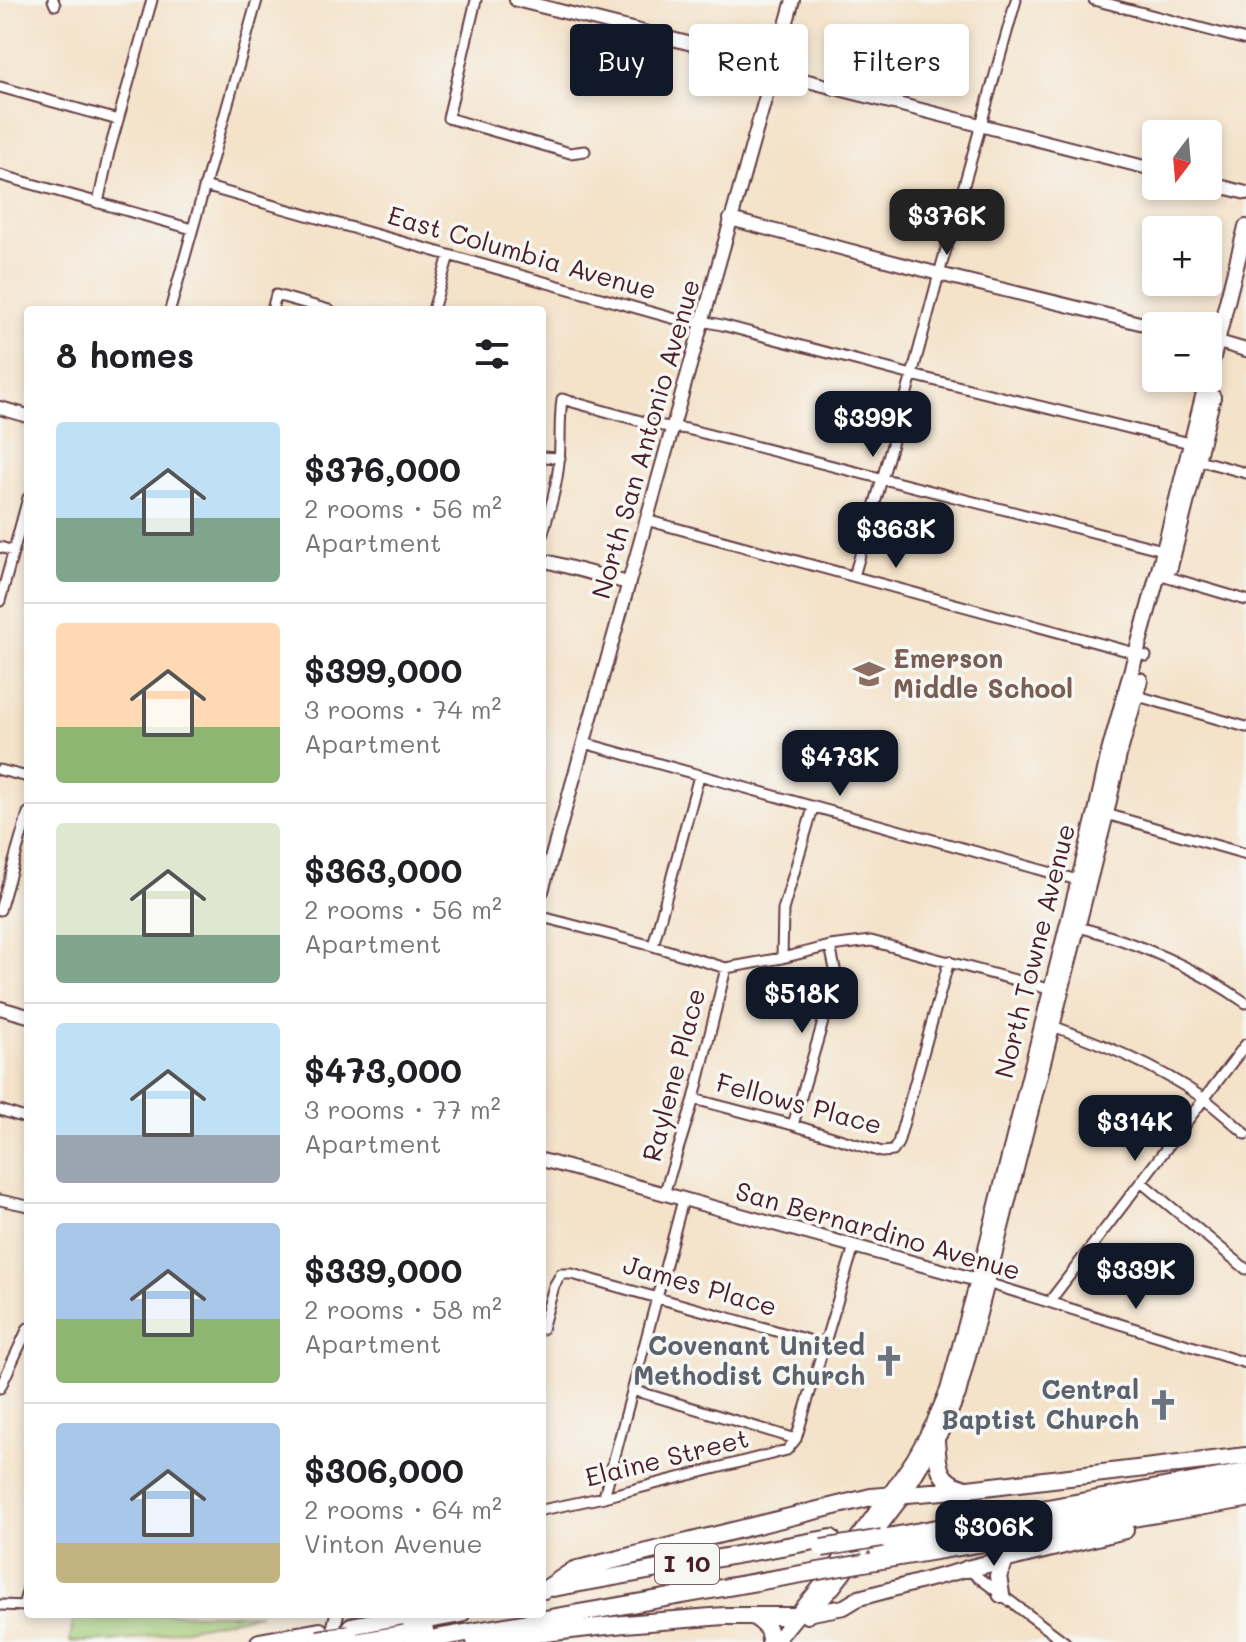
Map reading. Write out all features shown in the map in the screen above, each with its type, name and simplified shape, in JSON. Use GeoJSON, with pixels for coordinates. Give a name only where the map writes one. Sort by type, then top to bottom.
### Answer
{"type":"FeatureCollection","features":[{"type":"Feature","properties":{"kind":"highway"},"geometry":{"type":"LineString","coordinates":[[936,1441],[940,1471],[946,1480],[968,1489]]}},
{"type":"Feature","properties":{"kind":"highway"},"geometry":{"type":"LineString","coordinates":[[546,1591],[574,1570],[871,1497],[1246,1458]]}},
{"type":"Feature","properties":{"kind":"highway","name":"I 10"},"geometry":{"type":"LineString","coordinates":[[546,1617],[824,1565],[877,1545],[1246,1458]]}},
{"type":"Feature","properties":{"kind":"highway"},"geometry":{"type":"LineString","coordinates":[[877,1545],[1246,1472]]}},
{"type":"Feature","properties":{"kind":"highway"},"geometry":{"type":"LineString","coordinates":[[877,1545],[1246,1485]]}},
{"type":"Feature","properties":{"kind":"highway"},"geometry":{"type":"LineString","coordinates":[[967,1569],[1246,1501]]}},
{"type":"Feature","properties":{"kind":"highway","name":"I 10"},"geometry":{"type":"LineString","coordinates":[[546,1593],[824,1565],[877,1545],[1246,1501]]}},
{"type":"Feature","properties":{"kind":"highway"},"geometry":{"type":"LineString","coordinates":[[1001,1594],[998,1576],[1006,1559]]}},
{"type":"Feature","properties":{"kind":"highway"},"geometry":{"type":"LineString","coordinates":[[546,1609],[824,1565]]}},
{"type":"Feature","properties":{"kind":"highway"},"geometry":{"type":"LineString","coordinates":[[442,1637],[476,1641],[724,1616],[802,1615]]}},
{"type":"Feature","properties":{"kind":"highway"},"geometry":{"type":"LineString","coordinates":[[753,1616],[766,1626],[773,1642]]}},
{"type":"Feature","properties":{"kind":"highway"},"geometry":{"type":"LineString","coordinates":[[352,1634],[402,1618]]}},
{"type":"Feature","properties":{"kind":"highway"},"geometry":{"type":"LineString","coordinates":[[352,1634],[439,1618]]}},
{"type":"Feature","properties":{"kind":"highway"},"geometry":{"type":"LineString","coordinates":[[259,1642],[318,1639],[484,1618]]}},
{"type":"Feature","properties":{"kind":"highway","name":"I 10"},"geometry":{"type":"LineString","coordinates":[[414,1642],[543,1618]]}},
{"type":"Feature","properties":{"kind":"main road"},"geometry":{"type":"LineString","coordinates":[[516,0],[689,43]]}},
{"type":"Feature","properties":{"kind":"main road","name":"North San Antonio Avenue"},"geometry":{"type":"LineString","coordinates":[[786,24],[793,0]]}},
{"type":"Feature","properties":{"kind":"main road"},"geometry":{"type":"LineString","coordinates":[[808,81],[1142,166]]}},
{"type":"Feature","properties":{"kind":"main road","name":"North San Antonio Avenue"},"geometry":{"type":"LineString","coordinates":[[546,877],[766,96]]}},
{"type":"Feature","properties":{"kind":"main road"},"geometry":{"type":"LineString","coordinates":[[1222,187],[1246,193]]}},
{"type":"Feature","properties":{"kind":"main road"},"geometry":{"type":"LineString","coordinates":[[730,219],[1142,324]]}},
{"type":"Feature","properties":{"kind":"main road","name":"North Towne Avenue"},"geometry":{"type":"LineString","coordinates":[[1222,322],[1246,227]]}},
{"type":"Feature","properties":{"kind":"main road","name":"North Towne Avenue"},"geometry":{"type":"LineString","coordinates":[[1222,329],[1246,269]]}},
{"type":"Feature","properties":{"kind":"main road"},"geometry":{"type":"LineString","coordinates":[[1222,343],[1246,350]]}},
{"type":"Feature","properties":{"kind":"main road","name":"North Towne Avenue"},"geometry":{"type":"LineString","coordinates":[[787,1642],[824,1565],[896,1494],[936,1441],[958,1394],[982,1282],[1071,925],[1106,814],[1131,694],[1195,451],[1207,392]]}},
{"type":"Feature","properties":{"kind":"main road"},"geometry":{"type":"LineString","coordinates":[[0,408],[24,415]]}},
{"type":"Feature","properties":{"kind":"main road"},"geometry":{"type":"LineString","coordinates":[[546,561],[628,583]]}},
{"type":"Feature","properties":{"kind":"main road","name":"North Towne Avenue"},"geometry":{"type":"LineString","coordinates":[[1083,881],[1109,752],[1131,694]]}},
{"type":"Feature","properties":{"kind":"main road"},"geometry":{"type":"LineString","coordinates":[[0,1008],[24,1015]]}},
{"type":"Feature","properties":{"kind":"main road","name":"San Bernardino Avenue"},"geometry":{"type":"LineString","coordinates":[[546,1161],[982,1282]]}},
{"type":"Feature","properties":{"kind":"main road","name":"North Towne Avenue"},"geometry":{"type":"LineString","coordinates":[[896,1494],[948,1390],[982,1282]]}},
{"type":"Feature","properties":{"kind":"main road"},"geometry":{"type":"LineString","coordinates":[[824,1565],[847,1597],[859,1598]]}},
{"type":"Feature","properties":{"kind":"main road"},"geometry":{"type":"LineString","coordinates":[[802,1615],[844,1607],[859,1598],[967,1569]]}},
{"type":"Feature","properties":{"kind":"main road","name":"North Towne Avenue"},"geometry":{"type":"LineString","coordinates":[[773,1642],[802,1615]]}},
{"type":"Feature","properties":{"kind":"main road"},"geometry":{"type":"LineString","coordinates":[[318,1639],[334,1618]]}},
{"type":"Feature","properties":{"kind":"street"},"geometry":{"type":"LineString","coordinates":[[98,203],[109,152],[152,0]]}},
{"type":"Feature","properties":{"kind":"street"},"geometry":{"type":"LineString","coordinates":[[171,306],[257,0]]}},
{"type":"Feature","properties":{"kind":"street"},"geometry":{"type":"LineString","coordinates":[[476,0],[448,118],[570,153],[585,151]]}},
{"type":"Feature","properties":{"kind":"street"},"geometry":{"type":"LineString","coordinates":[[854,576],[1016,0]]}},
{"type":"Feature","properties":{"kind":"street"},"geometry":{"type":"LineString","coordinates":[[1094,0],[1246,40]]}},
{"type":"Feature","properties":{"kind":"street"},"geometry":{"type":"LineString","coordinates":[[0,87],[118,120]]}},
{"type":"Feature","properties":{"kind":"street"},"geometry":{"type":"LineString","coordinates":[[0,175],[192,229]]}},
{"type":"Feature","properties":{"kind":"street","name":"East Columbia Avenue"},"geometry":{"type":"LineString","coordinates":[[204,186],[686,322],[702,321],[1195,451],[1246,473]]}},
{"type":"Feature","properties":{"kind":"street"},"geometry":{"type":"LineString","coordinates":[[434,306],[449,255]]}},
{"type":"Feature","properties":{"kind":"street"},"geometry":{"type":"LineString","coordinates":[[273,306],[276,295],[315,306]]}},
{"type":"Feature","properties":{"kind":"street"},"geometry":{"type":"LineString","coordinates":[[546,521],[560,458],[562,399],[1169,551]]}},
{"type":"Feature","properties":{"kind":"street"},"geometry":{"type":"LineString","coordinates":[[546,457],[560,458]]}},
{"type":"Feature","properties":{"kind":"street"},"geometry":{"type":"LineString","coordinates":[[0,601],[24,512]]}},
{"type":"Feature","properties":{"kind":"street"},"geometry":{"type":"LineString","coordinates":[[646,520],[1142,655]]}},
{"type":"Feature","properties":{"kind":"street"},"geometry":{"type":"LineString","coordinates":[[0,547],[13,551]]}},
{"type":"Feature","properties":{"kind":"street"},"geometry":{"type":"LineString","coordinates":[[1162,576],[1246,600]]}},
{"type":"Feature","properties":{"kind":"street"},"geometry":{"type":"LineString","coordinates":[[1131,694],[1246,727]]}},
{"type":"Feature","properties":{"kind":"street"},"geometry":{"type":"LineString","coordinates":[[584,743],[1083,881]]}},
{"type":"Feature","properties":{"kind":"street"},"geometry":{"type":"LineString","coordinates":[[0,770],[24,776]]}},
{"type":"Feature","properties":{"kind":"street"},"geometry":{"type":"LineString","coordinates":[[653,946],[699,776]]}},
{"type":"Feature","properties":{"kind":"street"},"geometry":{"type":"LineString","coordinates":[[782,958],[783,910],[813,808]]}},
{"type":"Feature","properties":{"kind":"street"},"geometry":{"type":"LineString","coordinates":[[1106,814],[1246,854]]}},
{"type":"Feature","properties":{"kind":"street"},"geometry":{"type":"LineString","coordinates":[[0,910],[24,827]]}},
{"type":"Feature","properties":{"kind":"street"},"geometry":{"type":"LineString","coordinates":[[546,918],[726,968],[830,946],[871,941],[1055,991]]}},
{"type":"Feature","properties":{"kind":"street"},"geometry":{"type":"LineString","coordinates":[[1071,925],[1109,935],[1167,957],[1221,985],[1246,1003]]}},
{"type":"Feature","properties":{"kind":"street"},"geometry":{"type":"LineString","coordinates":[[793,1125],[834,984],[835,969],[830,946]]}},
{"type":"Feature","properties":{"kind":"street","name":"Fellows Place"},"geometry":{"type":"LineString","coordinates":[[694,1099],[882,1152],[893,1151],[898,1143],[949,961]]}},
{"type":"Feature","properties":{"kind":"street","name":"Raylene Place"},"geometry":{"type":"LineString","coordinates":[[664,1194],[694,1099],[726,968]]}},
{"type":"Feature","properties":{"kind":"street"},"geometry":{"type":"LineString","coordinates":[[1046,1024],[1102,1044],[1157,1069],[1204,1099],[1246,1134]]}},
{"type":"Feature","properties":{"kind":"street"},"geometry":{"type":"LineString","coordinates":[[1050,1301],[1246,1044]]}},
{"type":"Feature","properties":{"kind":"street"},"geometry":{"type":"LineString","coordinates":[[0,1110],[24,1118]]}},
{"type":"Feature","properties":{"kind":"street"},"geometry":{"type":"LineString","coordinates":[[1141,1182],[1246,1269]]}},
{"type":"Feature","properties":{"kind":"street"},"geometry":{"type":"LineString","coordinates":[[0,1200],[24,1205]]}},
{"type":"Feature","properties":{"kind":"street","name":"Raylene Place"},"geometry":{"type":"LineString","coordinates":[[604,1497],[683,1200]]}},
{"type":"Feature","properties":{"kind":"street"},"geometry":{"type":"LineString","coordinates":[[633,1390],[796,1439],[854,1246]]}},
{"type":"Feature","properties":{"kind":"street","name":"James Place"},"geometry":{"type":"LineString","coordinates":[[546,1315],[554,1286],[561,1274],[572,1274],[826,1345]]}},
{"type":"Feature","properties":{"kind":"street","name":"San Bernardino Avenue"},"geometry":{"type":"LineString","coordinates":[[982,1282],[1246,1363]]}},
{"type":"Feature","properties":{"kind":"street"},"geometry":{"type":"LineString","coordinates":[[0,1388],[24,1337]]}},
{"type":"Feature","properties":{"kind":"street","name":"Elaine Street"},"geometry":{"type":"LineString","coordinates":[[546,1509],[774,1455],[787,1450],[796,1439]]}},
{"type":"Feature","properties":{"kind":"street"},"geometry":{"type":"LineString","coordinates":[[967,1569],[1065,1642]]}},
{"type":"Feature","properties":{"kind":"street"},"geometry":{"type":"LineString","coordinates":[[0,1605],[24,1606]]}},
{"type":"Feature","properties":{"kind":"green space"},"geometry":{"type":"Polygon","coordinates":[[[73,1618],[240,1618],[130,1640],[70,1642],[73,1618]]]}},
{"type":"Feature","properties":{"kind":"place","name":"Emerson Middle School"},"geometry":{"type":"Point","coordinates":[869,674]}},
{"type":"Feature","properties":{"kind":"place","name":"Covenant United Methodist Church"},"geometry":{"type":"Point","coordinates":[889,1361]}},
{"type":"Feature","properties":{"kind":"place","name":"Central Baptist Church"},"geometry":{"type":"Point","coordinates":[1163,1405]}}]}
